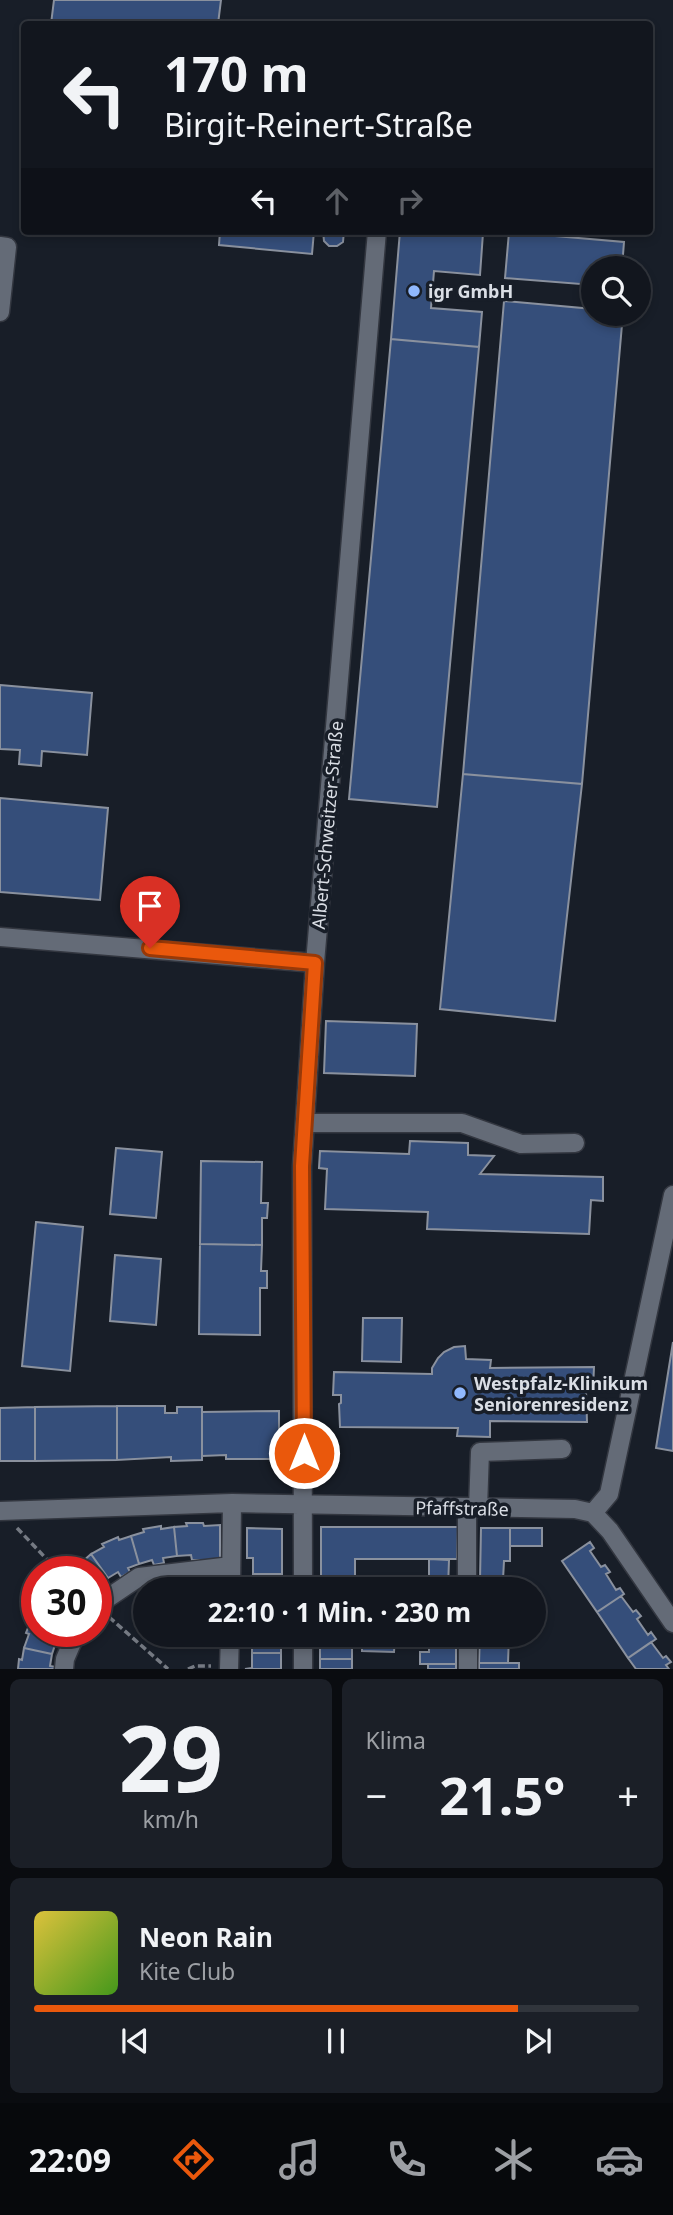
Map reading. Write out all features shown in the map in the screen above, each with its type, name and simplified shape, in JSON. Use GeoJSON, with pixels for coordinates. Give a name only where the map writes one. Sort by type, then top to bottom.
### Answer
{"type":"FeatureCollection","features":[{"type":"Feature","properties":{"kind":"street","name":"Albert-Schweitzer-Straße"},"geometry":{"type":"LineString","coordinates":[[303,1577],[304,1124],[315,963],[377,235]]}},
{"type":"Feature","properties":{"kind":"street"},"geometry":{"type":"LineString","coordinates":[[0,313],[3,246]]}},
{"type":"Feature","properties":{"kind":"street"},"geometry":{"type":"LineString","coordinates":[[0,937],[315,963]]}},
{"type":"Feature","properties":{"kind":"street"},"geometry":{"type":"LineString","coordinates":[[304,1124],[462,1123],[521,1144],[575,1143]]}},
{"type":"Feature","properties":{"kind":"street"},"geometry":{"type":"LineString","coordinates":[[673,1195],[609,1494],[593,1513],[610,1531],[673,1623]]}},
{"type":"Feature","properties":{"kind":"street"},"geometry":{"type":"LineString","coordinates":[[468,1577],[480,1452],[562,1449]]}},
{"type":"Feature","properties":{"kind":"street"},"geometry":{"type":"LineString","coordinates":[[231,1577],[232,1503]]}},
{"type":"Feature","properties":{"kind":"street","name":"Pfaffstraße"},"geometry":{"type":"LineString","coordinates":[[6,1516],[232,1503],[575,1509],[593,1513]]}},
{"type":"Feature","properties":{"kind":"street"},"geometry":{"type":"LineString","coordinates":[[112,1595],[139,1577],[231,1566]]}},
{"type":"Feature","properties":{"kind":"street"},"geometry":{"type":"LineString","coordinates":[[64,1669],[70,1647]]}},
{"type":"Feature","properties":{"kind":"street"},"geometry":{"type":"LineString","coordinates":[[223,1667],[227,1647]]}},
{"type":"Feature","properties":{"kind":"street"},"geometry":{"type":"LineString","coordinates":[[303,1647],[303,1669]]}},
{"type":"Feature","properties":{"kind":"street"},"geometry":{"type":"LineString","coordinates":[[468,1647],[468,1669]]}},
{"type":"Feature","properties":{"kind":"path"},"geometry":{"type":"LineString","coordinates":[[6,1516],[44,1556]]}},
{"type":"Feature","properties":{"kind":"path"},"geometry":{"type":"LineString","coordinates":[[112,1620],[168,1669]]}},
{"type":"Feature","properties":{"kind":"path"},"geometry":{"type":"LineString","coordinates":[[188,1669],[195,1666],[223,1667]]}},
{"type":"Feature","properties":{"kind":"building"},"geometry":{"type":"Polygon","coordinates":[[[54,0],[221,0],[218,21],[51,21],[54,0]]]}},
{"type":"Feature","properties":{"kind":"building"},"geometry":{"type":"Polygon","coordinates":[[[220,235],[314,235],[312,254],[219,245],[220,235]]]}},
{"type":"Feature","properties":{"kind":"building"},"geometry":{"type":"Polygon","coordinates":[[[323,235],[344,235],[343,242],[337,246],[329,246],[324,241],[323,235]]]}},
{"type":"Feature","properties":{"kind":"building","name":"igr GmbH"},"geometry":{"type":"Polygon","coordinates":[[[400,235],[483,235],[480,275],[434,271],[431,308],[482,312],[479,347],[391,339],[400,235]]]}},
{"type":"Feature","properties":{"kind":"building"},"geometry":{"type":"Polygon","coordinates":[[[509,235],[544,235],[624,242],[623,256],[581,256],[581,284],[505,278],[509,235]]]}},
{"type":"Feature","properties":{"kind":"building"},"geometry":{"type":"Polygon","coordinates":[[[504,301],[581,308],[581,326],[622,326],[582,784],[463,774],[504,301]]]}},
{"type":"Feature","properties":{"kind":"building"},"geometry":{"type":"Polygon","coordinates":[[[391,339],[479,347],[437,807],[349,799],[391,339]]]}},
{"type":"Feature","properties":{"kind":"building"},"geometry":{"type":"Polygon","coordinates":[[[0,685],[92,693],[87,755],[42,751],[41,766],[19,764],[20,750],[0,749],[0,685]]]}},
{"type":"Feature","properties":{"kind":"building"},"geometry":{"type":"Polygon","coordinates":[[[463,774],[582,784],[555,1021],[440,1009],[463,774]]]}},
{"type":"Feature","properties":{"kind":"building"},"geometry":{"type":"Polygon","coordinates":[[[0,798],[108,808],[100,900],[0,892],[0,798]]]}},
{"type":"Feature","properties":{"kind":"building"},"geometry":{"type":"Polygon","coordinates":[[[326,1021],[417,1024],[415,1076],[324,1073],[326,1021]]]}},
{"type":"Feature","properties":{"kind":"building"},"geometry":{"type":"Polygon","coordinates":[[[410,1141],[468,1143],[468,1155],[494,1156],[480,1174],[603,1177],[603,1201],[591,1200],[589,1234],[427,1229],[428,1212],[325,1209],[327,1169],[319,1168],[320,1151],[409,1154],[410,1141]]]}},
{"type":"Feature","properties":{"kind":"building"},"geometry":{"type":"Polygon","coordinates":[[[116,1148],[162,1152],[156,1218],[110,1214],[116,1148]]]}},
{"type":"Feature","properties":{"kind":"building"},"geometry":{"type":"Polygon","coordinates":[[[201,1161],[262,1162],[261,1203],[268,1203],[267,1218],[262,1218],[262,1245],[200,1244],[201,1161]]]}},
{"type":"Feature","properties":{"kind":"building"},"geometry":{"type":"Polygon","coordinates":[[[36,1222],[83,1227],[70,1371],[22,1366],[36,1222]]]}},
{"type":"Feature","properties":{"kind":"building"},"geometry":{"type":"Polygon","coordinates":[[[200,1244],[262,1245],[261,1271],[267,1271],[267,1288],[260,1288],[260,1335],[199,1334],[200,1244]]]}},
{"type":"Feature","properties":{"kind":"building"},"geometry":{"type":"Polygon","coordinates":[[[115,1255],[161,1259],[156,1325],[110,1321],[115,1255]]]}},
{"type":"Feature","properties":{"kind":"building"},"geometry":{"type":"Polygon","coordinates":[[[363,1318],[402,1318],[401,1362],[362,1361],[363,1318]]]}},
{"type":"Feature","properties":{"kind":"building"},"geometry":{"type":"Polygon","coordinates":[[[673,1342],[673,1451],[656,1448],[673,1342]]]}},
{"type":"Feature","properties":{"kind":"building","name":"Westpfalz-Klinikum Seniorenresidenz"},"geometry":{"type":"Polygon","coordinates":[[[465,1346],[466,1359],[491,1360],[490,1368],[594,1367],[593,1390],[586,1391],[587,1422],[490,1421],[490,1437],[457,1436],[458,1428],[340,1427],[341,1395],[333,1395],[334,1372],[432,1374],[432,1368],[444,1352],[465,1346]]]}},
{"type":"Feature","properties":{"kind":"building"},"geometry":{"type":"Polygon","coordinates":[[[117,1406],[117,1460],[35,1461],[35,1407],[117,1406]]]}},
{"type":"Feature","properties":{"kind":"building"},"geometry":{"type":"Polygon","coordinates":[[[117,1406],[165,1406],[165,1413],[177,1413],[177,1407],[202,1407],[202,1460],[171,1461],[171,1457],[117,1460],[117,1406]]]}},
{"type":"Feature","properties":{"kind":"building"},"geometry":{"type":"Polygon","coordinates":[[[35,1407],[35,1461],[0,1461],[0,1408],[35,1407]]]}},
{"type":"Feature","properties":{"kind":"building"},"geometry":{"type":"Polygon","coordinates":[[[279,1411],[279,1432],[283,1431],[283,1454],[271,1455],[271,1459],[202,1456],[202,1412],[279,1411]]]}},
{"type":"Feature","properties":{"kind":"building"},"geometry":{"type":"Polygon","coordinates":[[[186,1523],[220,1525],[220,1560],[192,1560],[191,1555],[177,1556],[174,1527],[187,1526],[186,1523]]]}},
{"type":"Feature","properties":{"kind":"building"},"geometry":{"type":"Polygon","coordinates":[[[161,1526],[161,1529],[174,1527],[177,1556],[163,1558],[164,1563],[154,1565],[152,1560],[139,1564],[131,1536],[144,1532],[143,1529],[161,1526]]]}},
{"type":"Feature","properties":{"kind":"building"},"geometry":{"type":"Polygon","coordinates":[[[321,1527],[458,1527],[457,1559],[355,1559],[355,1577],[321,1577],[321,1527]]]}},
{"type":"Feature","properties":{"kind":"building"},"geometry":{"type":"Polygon","coordinates":[[[247,1528],[282,1529],[282,1574],[253,1574],[253,1558],[247,1558],[247,1528]]]}},
{"type":"Feature","properties":{"kind":"building"},"geometry":{"type":"Polygon","coordinates":[[[481,1528],[510,1528],[510,1561],[504,1561],[503,1577],[480,1577],[481,1528]]]}},
{"type":"Feature","properties":{"kind":"building"},"geometry":{"type":"Polygon","coordinates":[[[510,1528],[542,1528],[542,1546],[510,1546],[510,1528]]]}},
{"type":"Feature","properties":{"kind":"building"},"geometry":{"type":"Polygon","coordinates":[[[131,1536],[139,1564],[128,1568],[130,1572],[121,1577],[118,1572],[112,1576],[112,1556],[91,1554],[104,1547],[102,1544],[118,1537],[119,1540],[131,1536]]]}},
{"type":"Feature","properties":{"kind":"building"},"geometry":{"type":"Polygon","coordinates":[[[590,1542],[594,1548],[590,1551],[601,1567],[605,1565],[610,1572],[606,1574],[616,1590],[620,1588],[624,1594],[597,1612],[562,1561],[590,1542]]]}},
{"type":"Feature","properties":{"kind":"building"},"geometry":{"type":"Polygon","coordinates":[[[429,1559],[449,1560],[448,1577],[429,1577],[429,1559]]]}},
{"type":"Feature","properties":{"kind":"building"},"geometry":{"type":"Polygon","coordinates":[[[253,1574],[282,1574],[282,1577],[253,1577],[253,1574]]]}},
{"type":"Feature","properties":{"kind":"building"},"geometry":{"type":"Polygon","coordinates":[[[621,1596],[633,1612],[636,1610],[641,1616],[637,1619],[648,1635],[651,1632],[656,1639],[628,1658],[597,1612],[621,1596]]]}},
{"type":"Feature","properties":{"kind":"building"},"geometry":{"type":"Polygon","coordinates":[[[651,1642],[663,1658],[666,1656],[671,1662],[666,1665],[669,1669],[636,1669],[628,1658],[651,1642]]]}},
{"type":"Feature","properties":{"kind":"building"},"geometry":{"type":"Polygon","coordinates":[[[24,1647],[54,1647],[52,1654],[24,1647]]]}},
{"type":"Feature","properties":{"kind":"building"},"geometry":{"type":"Polygon","coordinates":[[[252,1647],[281,1647],[281,1653],[252,1653],[252,1647]]]}},
{"type":"Feature","properties":{"kind":"building"},"geometry":{"type":"Polygon","coordinates":[[[320,1647],[352,1647],[352,1659],[320,1659],[320,1647]]]}},
{"type":"Feature","properties":{"kind":"building"},"geometry":{"type":"Polygon","coordinates":[[[362,1647],[394,1647],[394,1652],[362,1651],[362,1647]]]}},
{"type":"Feature","properties":{"kind":"building"},"geometry":{"type":"Polygon","coordinates":[[[429,1647],[456,1647],[456,1664],[420,1664],[420,1652],[429,1652],[429,1647]]]}},
{"type":"Feature","properties":{"kind":"building"},"geometry":{"type":"Polygon","coordinates":[[[480,1647],[509,1647],[508,1663],[479,1663],[480,1647]]]}},
{"type":"Feature","properties":{"kind":"building"},"geometry":{"type":"Polygon","coordinates":[[[24,1648],[52,1654],[50,1666],[56,1667],[55,1669],[18,1669],[24,1648]]]}},
{"type":"Feature","properties":{"kind":"building"},"geometry":{"type":"Polygon","coordinates":[[[252,1653],[281,1653],[281,1669],[245,1669],[252,1668],[252,1653]]]}},
{"type":"Feature","properties":{"kind":"building"},"geometry":{"type":"Polygon","coordinates":[[[320,1659],[352,1659],[352,1669],[320,1669],[320,1659]]]}},
{"type":"Feature","properties":{"kind":"building"},"geometry":{"type":"Polygon","coordinates":[[[479,1663],[519,1663],[519,1669],[479,1669],[479,1663]]]}},
{"type":"Feature","properties":{"kind":"building"},"geometry":{"type":"Polygon","coordinates":[[[428,1664],[456,1664],[456,1669],[428,1669],[428,1664]]]}},
{"type":"Feature","properties":{"kind":"place","name":"igr GmbH"},"geometry":{"type":"Point","coordinates":[414,291]}},
{"type":"Feature","properties":{"kind":"place","name":"Westpfalz-Klinikum Seniorenresidenz"},"geometry":{"type":"Point","coordinates":[460,1393]}},
{"type":"Feature","properties":{"kind":"route"},"geometry":{"type":"LineString","coordinates":[[150,948],[315,963],[302,1166],[304,1453]]}}]}
